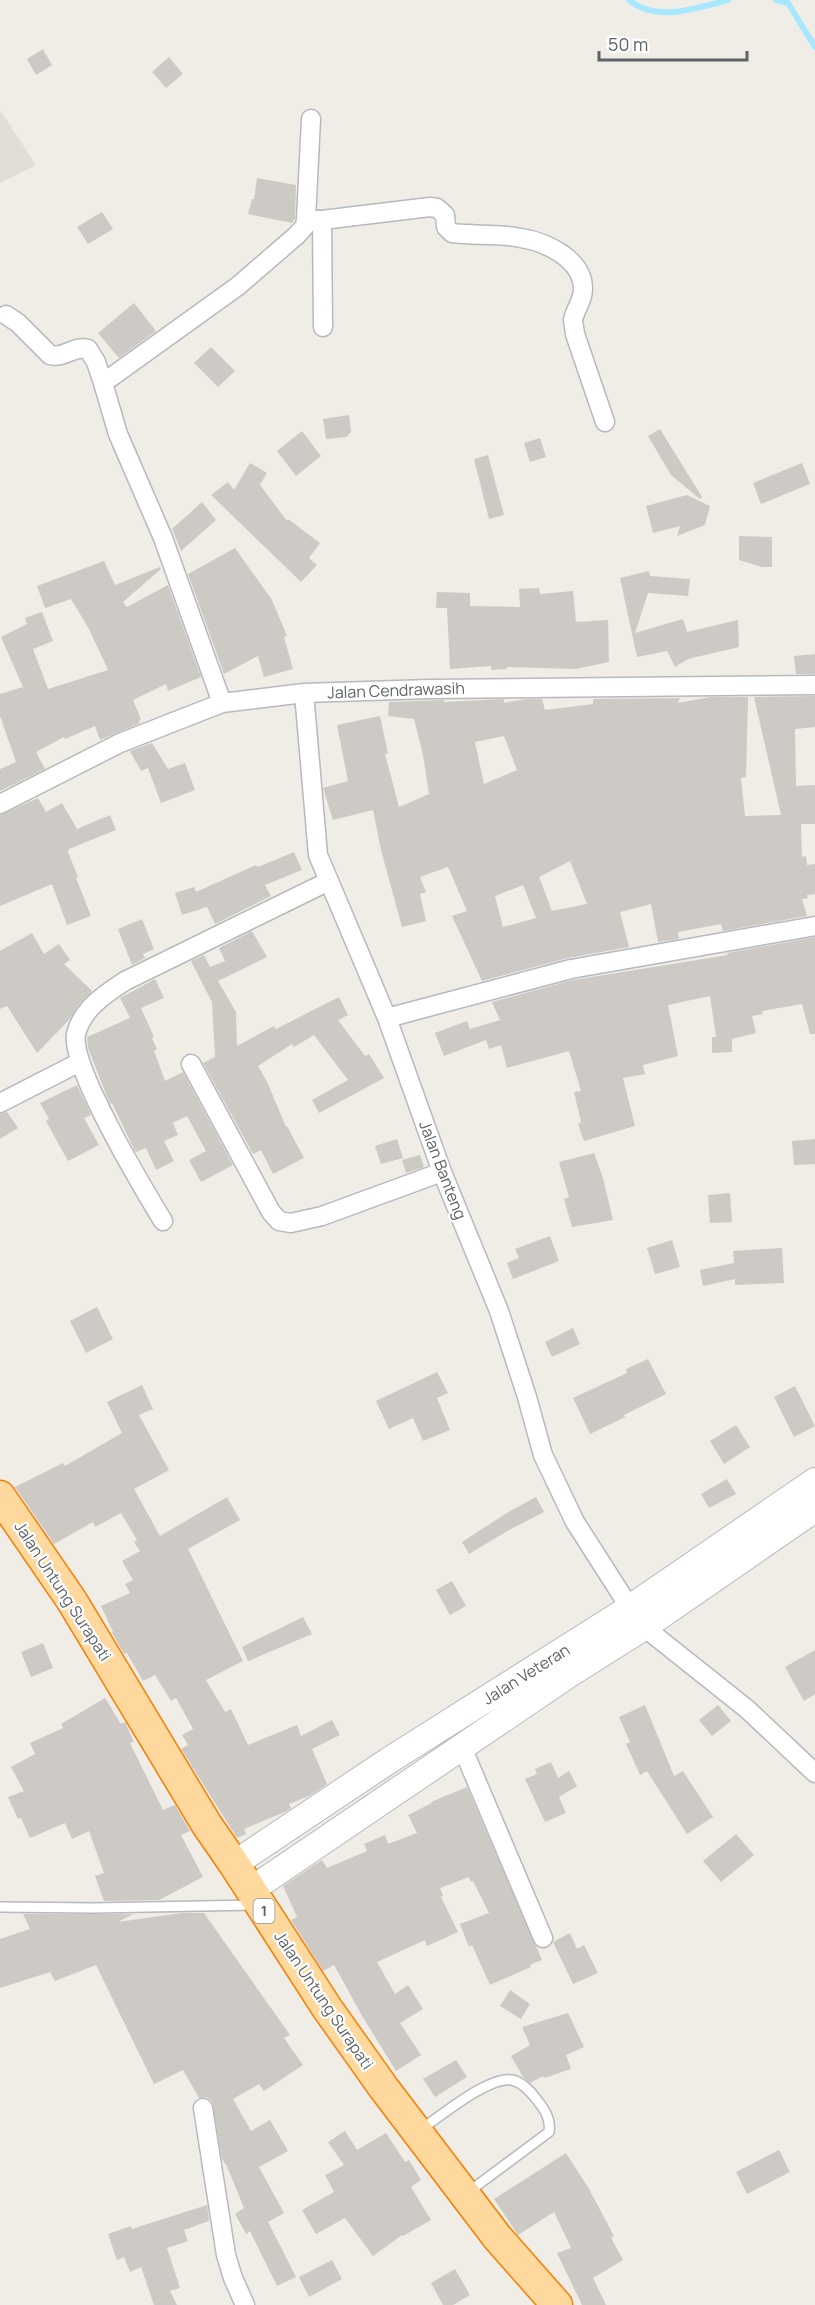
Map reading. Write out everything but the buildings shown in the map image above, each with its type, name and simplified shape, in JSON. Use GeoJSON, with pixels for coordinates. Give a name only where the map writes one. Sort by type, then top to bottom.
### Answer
{"type":"FeatureCollection","features":[{"type":"Feature","properties":{"kind":"highway","name":"Jalan Untung Surapati"},"geometry":{"type":"LineString","coordinates":[[0,1496],[72,1601],[207,1825],[327,2008],[497,2237],[549,2303]]}},
{"type":"Feature","properties":{"kind":"main road","name":"Jalan Veteran"},"geometry":{"type":"LineString","coordinates":[[255,1897],[462,1747],[568,1675],[637,1618],[815,1481]]}},
{"type":"Feature","properties":{"kind":"main road","name":"Jalan Veteran"},"geometry":{"type":"LineString","coordinates":[[234,1864],[388,1761],[637,1618],[815,1509]]}},
{"type":"Feature","properties":{"kind":"street"},"geometry":{"type":"LineString","coordinates":[[312,119],[314,219],[323,327]]}},
{"type":"Feature","properties":{"kind":"street"},"geometry":{"type":"LineString","coordinates":[[103,383],[247,279],[288,245],[314,219],[430,207],[437,208],[445,215],[446,227],[452,233],[520,237],[537,242],[573,262],[583,288],[580,304],[573,320],[575,334],[605,422]]}},
{"type":"Feature","properties":{"kind":"street"},"geometry":{"type":"LineString","coordinates":[[2,316],[18,323],[50,355],[60,356],[76,348],[88,350],[96,362],[118,434],[163,538],[222,703]]}},
{"type":"Feature","properties":{"kind":"street","name":"Jalan Cendrawasih"},"geometry":{"type":"LineString","coordinates":[[0,804],[120,743],[222,703],[304,693],[546,686],[815,685]]}},
{"type":"Feature","properties":{"kind":"street","name":"Jalan Banteng"},"geometry":{"type":"LineString","coordinates":[[304,693],[318,855],[387,1018],[442,1172],[499,1311],[543,1455],[574,1522],[637,1618],[747,1709],[815,1773]]}},
{"type":"Feature","properties":{"kind":"street"},"geometry":{"type":"LineString","coordinates":[[163,1221],[115,1138],[80,1062],[75,1045],[76,1033],[83,1017],[99,997],[154,966],[329,881]]}},
{"type":"Feature","properties":{"kind":"street"},"geometry":{"type":"LineString","coordinates":[[387,1018],[571,969],[815,926]]}},
{"type":"Feature","properties":{"kind":"street"},"geometry":{"type":"LineString","coordinates":[[0,1103],[80,1062]]}},
{"type":"Feature","properties":{"kind":"street"},"geometry":{"type":"LineString","coordinates":[[191,1064],[271,1212],[279,1221],[291,1224],[322,1216],[442,1172]]}},
{"type":"Feature","properties":{"kind":"street"},"geometry":{"type":"LineString","coordinates":[[462,1747],[543,1938]]}},
{"type":"Feature","properties":{"kind":"street"},"geometry":{"type":"LineString","coordinates":[[203,2108],[226,2255],[245,2305]]}},
{"type":"Feature","properties":{"kind":"lane"},"geometry":{"type":"LineString","coordinates":[[0,1907],[94,1908],[188,1905],[255,1897]]}},
{"type":"Feature","properties":{"kind":"lane"},"geometry":{"type":"LineString","coordinates":[[418,2131],[479,2090],[500,2080],[513,2080],[529,2090],[542,2106],[550,2122],[549,2132],[465,2194]]}},
{"type":"Feature","properties":{"kind":"shaded area"},"geometry":{"type":"Polygon","coordinates":[[[0,110],[36,165],[0,183],[0,110]]]}},
{"type":"Feature","properties":{"kind":"waterway"},"geometry":{"type":"LineString","coordinates":[[629,0],[640,7],[664,12],[690,10],[728,0]]}},
{"type":"Feature","properties":{"kind":"waterway"},"geometry":{"type":"LineString","coordinates":[[776,0],[788,3],[815,47]]}}]}
